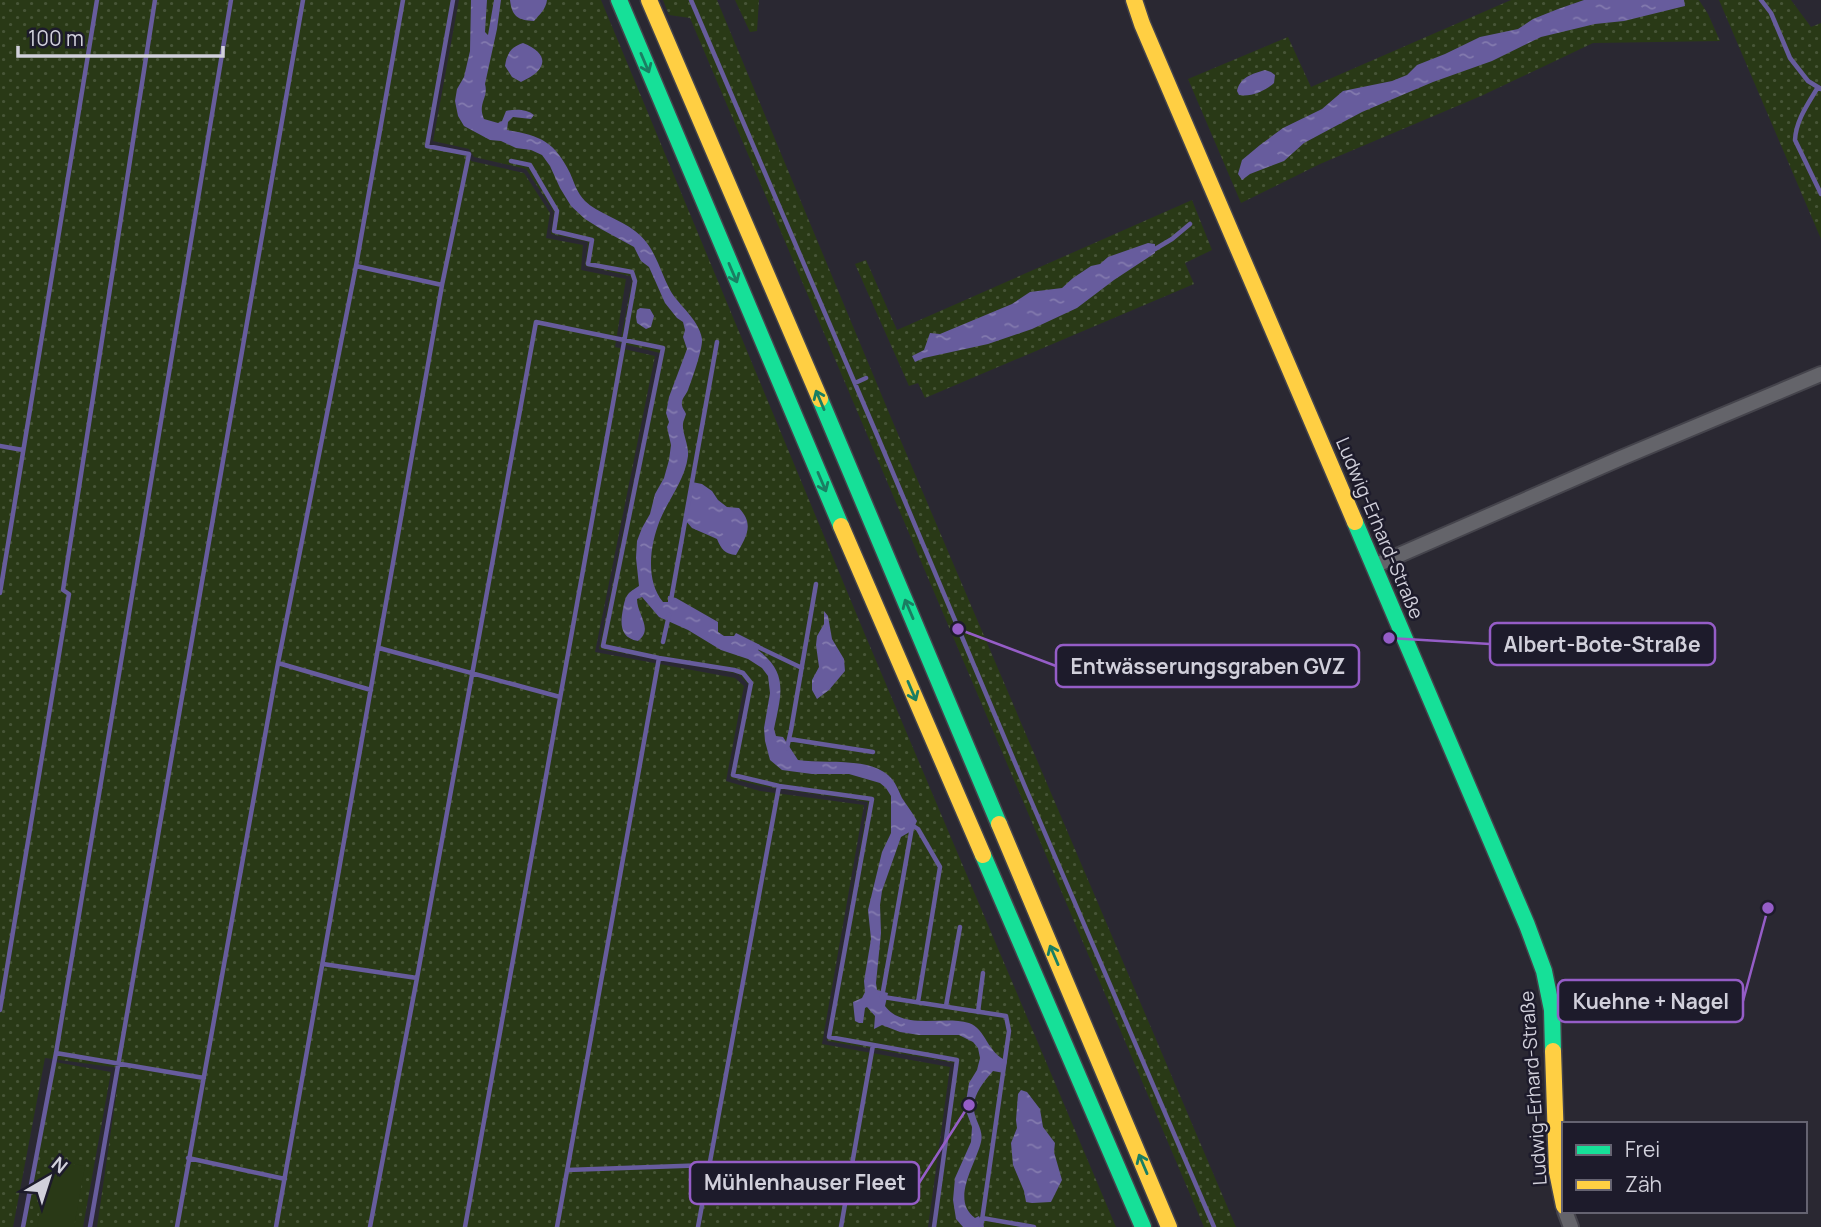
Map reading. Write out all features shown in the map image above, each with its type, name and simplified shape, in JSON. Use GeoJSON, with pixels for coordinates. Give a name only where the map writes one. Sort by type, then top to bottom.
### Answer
{"type":"FeatureCollection","features":[{"type":"Feature","properties":{"kind":"main road"},"geometry":{"type":"LineString","coordinates":[[619,0],[766,351],[1143,1227]]}},
{"type":"Feature","properties":{"kind":"main road"},"geometry":{"type":"LineString","coordinates":[[649,0],[1169,1227]]}},
{"type":"Feature","properties":{"kind":"main road","name":"Ludwig-Erhard-Straße"},"geometry":{"type":"LineString","coordinates":[[1134,0],[1523,915],[1544,971],[1552,1010],[1557,1172],[1562,1196]]}},
{"type":"Feature","properties":{"kind":"street"},"geometry":{"type":"LineString","coordinates":[[1374,566],[1821,374]]}},
{"type":"Feature","properties":{"kind":"green space"},"geometry":{"type":"Polygon","coordinates":[[[0,0],[454,0],[428,145],[467,153],[471,161],[524,173],[550,213],[546,238],[583,245],[581,270],[626,279],[615,347],[655,356],[595,652],[735,678],[744,686],[726,781],[760,791],[864,805],[822,1044],[950,1067],[928,1227],[97,1227],[120,1068],[45,1058],[13,1227],[0,1227],[0,0]]]}},
{"type":"Feature","properties":{"kind":"green space"},"geometry":{"type":"Polygon","coordinates":[[[459,0],[601,0],[866,637],[1116,1227],[933,1227],[955,1063],[827,1041],[868,802],[761,786],[730,778],[749,685],[738,674],[599,649],[660,353],[620,343],[632,281],[630,276],[585,266],[588,242],[551,234],[554,212],[526,169],[474,157],[469,149],[433,141],[459,0]]]}},
{"type":"Feature","properties":{"kind":"green space"},"geometry":{"type":"Polygon","coordinates":[[[663,0],[717,0],[892,420],[1236,1227],[1204,1227],[690,18],[669,15],[663,0]]]}},
{"type":"Feature","properties":{"kind":"green space"},"geometry":{"type":"Polygon","coordinates":[[[735,0],[759,0],[757,31],[750,32],[735,0]]]}},
{"type":"Feature","properties":{"kind":"green space"},"geometry":{"type":"Polygon","coordinates":[[[1511,0],[1699,0],[1720,41],[1593,43],[1481,96],[1320,164],[1241,203],[1188,79],[1288,37],[1311,87],[1511,0]]]}},
{"type":"Feature","properties":{"kind":"green space"},"geometry":{"type":"Polygon","coordinates":[[[1719,0],[1791,0],[1811,27],[1821,23],[1821,239],[1719,0]]]}},
{"type":"Feature","properties":{"kind":"green space"},"geometry":{"type":"Polygon","coordinates":[[[1192,200],[1212,250],[1185,263],[1194,284],[925,398],[918,383],[909,386],[855,264],[866,260],[897,330],[1192,200]]]}},
{"type":"Feature","properties":{"kind":"green space"},"geometry":{"type":"Polygon","coordinates":[[[55,1062],[111,1072],[83,1227],[25,1227],[55,1062]]]}},
{"type":"Feature","properties":{"kind":"green space"},"geometry":{"type":"Polygon","coordinates":[[[49,1160],[85,1166],[74,1227],[37,1227],[49,1160]]]}},
{"type":"Feature","properties":{"kind":"water"},"geometry":{"type":"Polygon","coordinates":[[[471,0],[487,0],[485,32],[488,35],[494,0],[501,0],[485,84],[482,109],[484,119],[498,123],[502,121],[506,111],[513,110],[534,115],[531,119],[513,117],[508,122],[507,130],[529,134],[552,147],[564,162],[585,201],[642,237],[652,251],[670,290],[700,332],[702,343],[699,356],[682,403],[686,414],[683,428],[688,452],[686,465],[660,520],[652,551],[652,573],[657,593],[663,602],[668,602],[668,596],[676,598],[718,622],[718,632],[724,636],[734,636],[736,633],[760,645],[758,650],[775,667],[779,676],[779,706],[774,729],[776,736],[783,737],[798,760],[857,763],[879,769],[893,780],[917,821],[913,830],[901,837],[882,891],[877,990],[888,993],[885,1006],[902,1018],[958,1021],[975,1026],[995,1053],[1007,1061],[1004,1073],[993,1071],[986,1079],[974,1105],[982,1138],[967,1182],[965,1202],[975,1218],[979,1216],[984,1227],[963,1227],[956,1219],[953,1200],[955,1178],[971,1142],[972,1127],[965,1108],[969,1083],[980,1058],[978,1048],[973,1042],[959,1035],[919,1035],[882,1025],[874,1029],[875,1016],[867,1007],[863,1023],[855,1021],[853,1002],[862,998],[865,992],[864,981],[871,939],[868,910],[882,852],[891,833],[891,796],[880,783],[849,774],[812,774],[782,770],[770,760],[764,728],[770,693],[768,676],[762,668],[748,659],[721,650],[688,630],[659,617],[642,597],[637,599],[645,627],[643,636],[638,641],[628,637],[623,630],[622,615],[626,599],[629,593],[639,586],[637,541],[650,514],[669,460],[671,445],[666,413],[669,397],[687,349],[683,337],[685,330],[683,322],[665,303],[649,267],[641,261],[634,247],[585,219],[571,206],[542,155],[490,140],[464,126],[458,116],[455,101],[470,51],[471,0]]]}},
{"type":"Feature","properties":{"kind":"water"},"geometry":{"type":"Polygon","coordinates":[[[510,0],[547,0],[544,9],[534,21],[517,16],[512,10],[510,0]]]}},
{"type":"Feature","properties":{"kind":"water"},"geometry":{"type":"Polygon","coordinates":[[[1584,0],[1684,0],[1685,6],[1541,37],[1492,61],[1362,112],[1304,143],[1284,161],[1250,174],[1242,180],[1238,174],[1242,160],[1260,145],[1283,128],[1322,109],[1343,91],[1392,81],[1407,75],[1417,65],[1480,37],[1518,29],[1533,19],[1584,0]]]}},
{"type":"Feature","properties":{"kind":"water"},"geometry":{"type":"Polygon","coordinates":[[[523,43],[538,53],[542,63],[536,73],[521,82],[512,77],[505,66],[510,51],[523,43]]]}},
{"type":"Feature","properties":{"kind":"water"},"geometry":{"type":"Polygon","coordinates":[[[1265,70],[1275,75],[1274,83],[1258,93],[1239,95],[1237,91],[1244,79],[1265,70]]]}},
{"type":"Feature","properties":{"kind":"water"},"geometry":{"type":"Polygon","coordinates":[[[1148,243],[1155,244],[1155,253],[1077,308],[1032,329],[988,344],[915,362],[912,356],[924,350],[930,333],[940,334],[1012,304],[1030,292],[1062,288],[1073,278],[1108,257],[1148,243]]]}},
{"type":"Feature","properties":{"kind":"water"},"geometry":{"type":"Polygon","coordinates":[[[650,309],[654,316],[651,327],[646,329],[637,323],[637,310],[650,309]]]}},
{"type":"Feature","properties":{"kind":"water"},"geometry":{"type":"Polygon","coordinates":[[[692,482],[702,484],[727,507],[739,508],[744,514],[748,526],[736,555],[726,552],[717,539],[692,528],[685,520],[692,482]]]}},
{"type":"Feature","properties":{"kind":"water"},"geometry":{"type":"Polygon","coordinates":[[[824,611],[828,616],[832,639],[844,659],[845,671],[829,690],[817,699],[812,690],[812,680],[819,667],[816,645],[817,636],[824,624],[824,611]]]}},
{"type":"Feature","properties":{"kind":"water"},"geometry":{"type":"Polygon","coordinates":[[[1021,1090],[1027,1092],[1040,1109],[1043,1127],[1055,1143],[1054,1152],[1062,1180],[1051,1202],[1026,1202],[1013,1165],[1011,1143],[1017,1128],[1018,1094],[1021,1090]]]}},
{"type":"Feature","properties":{"kind":"waterway"},"geometry":{"type":"LineString","coordinates":[[0,593],[97,0]]}},
{"type":"Feature","properties":{"kind":"waterway"},"geometry":{"type":"LineString","coordinates":[[0,1010],[69,594],[63,590],[155,0]]}},
{"type":"Feature","properties":{"kind":"waterway"},"geometry":{"type":"LineString","coordinates":[[23,1227],[56,1053],[231,0]]}},
{"type":"Feature","properties":{"kind":"waterway"},"geometry":{"type":"LineString","coordinates":[[90,1227],[303,0]]}},
{"type":"Feature","properties":{"kind":"waterway"},"geometry":{"type":"LineString","coordinates":[[177,1227],[278,663],[356,266],[403,0]]}},
{"type":"Feature","properties":{"kind":"waterway"},"geometry":{"type":"LineString","coordinates":[[276,1227],[442,285],[469,154],[427,146],[453,0]]}},
{"type":"Feature","properties":{"kind":"waterway"},"geometry":{"type":"LineString","coordinates":[[691,0],[1214,1227]]}},
{"type":"Feature","properties":{"kind":"waterway"},"geometry":{"type":"LineString","coordinates":[[1761,0],[1771,13],[1790,58],[1808,81],[1821,89]]}},
{"type":"Feature","properties":{"kind":"waterway"},"geometry":{"type":"LineString","coordinates":[[1818,87],[1800,119],[1795,140],[1821,194]]}},
{"type":"Feature","properties":{"kind":"waterway"},"geometry":{"type":"LineString","coordinates":[[465,1227],[635,281],[632,272],[588,264],[592,240],[554,231],[557,211],[530,165],[511,161]]}},
{"type":"Feature","properties":{"kind":"waterway"},"geometry":{"type":"LineString","coordinates":[[1150,252],[1190,224]]}},
{"type":"Feature","properties":{"kind":"waterway"},"geometry":{"type":"LineString","coordinates":[[356,266],[442,285]]}},
{"type":"Feature","properties":{"kind":"waterway"},"geometry":{"type":"LineString","coordinates":[[370,1227],[536,322],[663,348],[603,646],[743,673],[751,683],[733,775],[779,786],[872,799],[829,1037],[957,1060],[934,1227]]}},
{"type":"Feature","properties":{"kind":"waterway"},"geometry":{"type":"LineString","coordinates":[[671,600],[717,342]]}},
{"type":"Feature","properties":{"kind":"waterway"},"geometry":{"type":"LineString","coordinates":[[855,383],[866,378]]}},
{"type":"Feature","properties":{"kind":"waterway"},"geometry":{"type":"LineString","coordinates":[[0,446],[23,450]]}},
{"type":"Feature","properties":{"kind":"waterway"},"geometry":{"type":"LineString","coordinates":[[787,748],[816,584]]}},
{"type":"Feature","properties":{"kind":"waterway"},"geometry":{"type":"LineString","coordinates":[[663,642],[669,615]]}},
{"type":"Feature","properties":{"kind":"waterway"},"geometry":{"type":"LineString","coordinates":[[756,646],[802,668]]}},
{"type":"Feature","properties":{"kind":"waterway"},"geometry":{"type":"LineString","coordinates":[[379,648],[560,697]]}},
{"type":"Feature","properties":{"kind":"waterway"},"geometry":{"type":"LineString","coordinates":[[557,1227],[659,658]]}},
{"type":"Feature","properties":{"kind":"waterway"},"geometry":{"type":"LineString","coordinates":[[278,663],[371,690]]}},
{"type":"Feature","properties":{"kind":"waterway"},"geometry":{"type":"LineString","coordinates":[[789,739],[873,752]]}},
{"type":"Feature","properties":{"kind":"waterway"},"geometry":{"type":"LineString","coordinates":[[698,1227],[779,786]]}},
{"type":"Feature","properties":{"kind":"waterway"},"geometry":{"type":"LineString","coordinates":[[912,825],[918,829],[940,867],[918,1002]]}},
{"type":"Feature","properties":{"kind":"waterway"},"geometry":{"type":"LineString","coordinates":[[882,997],[912,827]]}},
{"type":"Feature","properties":{"kind":"waterway"},"geometry":{"type":"LineString","coordinates":[[946,1006],[960,927]]}},
{"type":"Feature","properties":{"kind":"waterway"},"geometry":{"type":"LineString","coordinates":[[323,964],[417,978]]}},
{"type":"Feature","properties":{"kind":"waterway"},"geometry":{"type":"LineString","coordinates":[[978,1012],[983,973]]}},
{"type":"Feature","properties":{"kind":"waterway"},"geometry":{"type":"LineString","coordinates":[[883,997],[1006,1016],[1009,1031],[981,1227]]}},
{"type":"Feature","properties":{"kind":"waterway"},"geometry":{"type":"LineString","coordinates":[[841,1227],[873,1045]]}},
{"type":"Feature","properties":{"kind":"waterway"},"geometry":{"type":"LineString","coordinates":[[56,1053],[204,1078]]}},
{"type":"Feature","properties":{"kind":"waterway"},"geometry":{"type":"LineString","coordinates":[[188,1158],[285,1179]]}},
{"type":"Feature","properties":{"kind":"waterway"},"geometry":{"type":"LineString","coordinates":[[567,1170],[740,1166],[849,1185]]}},
{"type":"Feature","properties":{"kind":"waterway"},"geometry":{"type":"LineString","coordinates":[[982,1218],[1034,1227]]}},
{"type":"Feature","properties":{"kind":"traffic: fast"},"geometry":{"type":"LineString","coordinates":[[619,0],[841,526]]}},
{"type":"Feature","properties":{"kind":"traffic: fast"},"geometry":{"type":"LineString","coordinates":[[820,399],[999,824]]}},
{"type":"Feature","properties":{"kind":"traffic: fast"},"geometry":{"type":"LineString","coordinates":[[1355,522],[1527,925],[1544,971],[1552,1010],[1553,1051]]}},
{"type":"Feature","properties":{"kind":"traffic: fast"},"geometry":{"type":"LineString","coordinates":[[983,855],[1143,1227]]}},
{"type":"Feature","properties":{"kind":"traffic: slow"},"geometry":{"type":"LineString","coordinates":[[649,0],[820,399]]}},
{"type":"Feature","properties":{"kind":"traffic: slow"},"geometry":{"type":"LineString","coordinates":[[1134,0],[1355,522]]}},
{"type":"Feature","properties":{"kind":"traffic: slow"},"geometry":{"type":"LineString","coordinates":[[841,526],[983,855]]}},
{"type":"Feature","properties":{"kind":"traffic: slow"},"geometry":{"type":"LineString","coordinates":[[999,824],[1169,1227]]}},
{"type":"Feature","properties":{"kind":"traffic: slow"},"geometry":{"type":"LineString","coordinates":[[1553,1051],[1557,1172],[1562,1196]]}},
{"type":"Feature","properties":{"kind":"place","name":"Entwässerungsgraben GVZ"},"geometry":{"type":"Point","coordinates":[958,629]}},
{"type":"Feature","properties":{"kind":"place","name":"Albert-Bote-Straße"},"geometry":{"type":"Point","coordinates":[1389,638]}},
{"type":"Feature","properties":{"kind":"place","name":"Kuehne + Nagel"},"geometry":{"type":"Point","coordinates":[1768,908]}},
{"type":"Feature","properties":{"kind":"place","name":"Mühlenhauser Fleet"},"geometry":{"type":"Point","coordinates":[969,1105]}}]}
